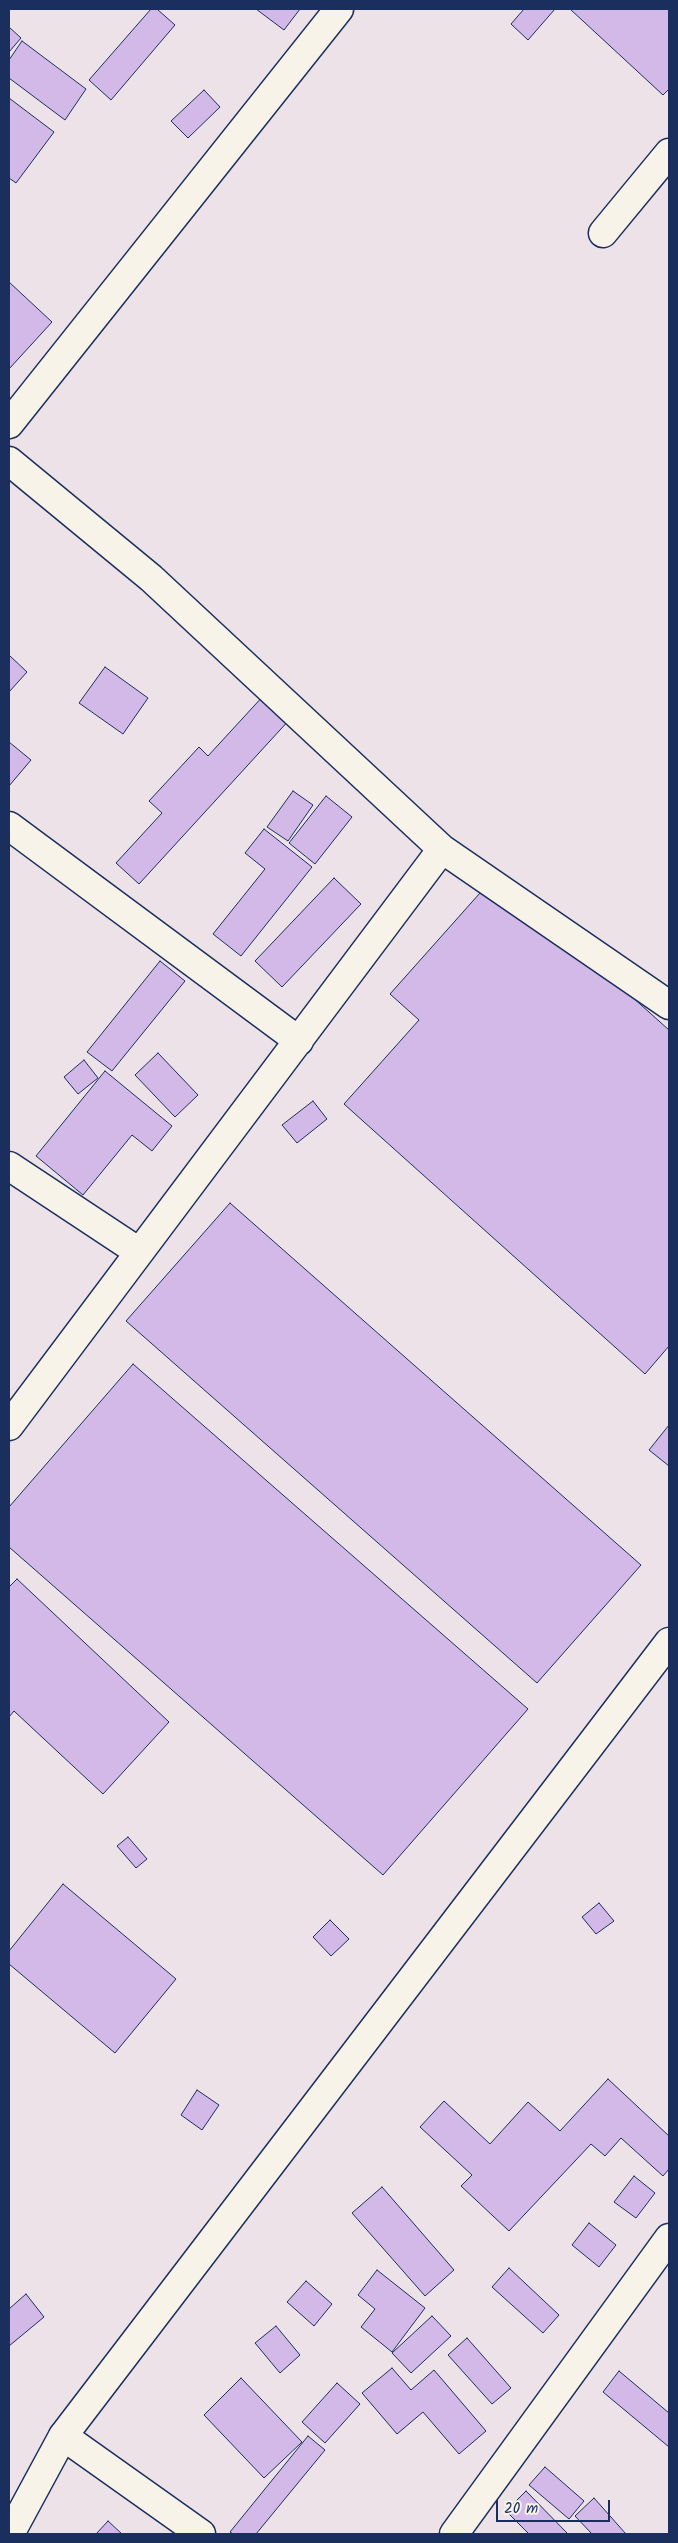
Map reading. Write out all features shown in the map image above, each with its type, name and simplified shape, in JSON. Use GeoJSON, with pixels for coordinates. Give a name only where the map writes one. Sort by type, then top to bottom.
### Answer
{"type":"FeatureCollection","features":[{"type":"Feature","properties":{"kind":"street"},"geometry":{"type":"LineString","coordinates":[[9,424],[339,9]]}},
{"type":"Feature","properties":{"kind":"street"},"geometry":{"type":"LineString","coordinates":[[603,233],[669,153]]}},
{"type":"Feature","properties":{"kind":"street"},"geometry":{"type":"LineString","coordinates":[[9,461],[151,578],[442,850],[669,1006]]}},
{"type":"Feature","properties":{"kind":"street"},"geometry":{"type":"LineString","coordinates":[[9,826],[299,1041]]}},
{"type":"Feature","properties":{"kind":"street"},"geometry":{"type":"LineString","coordinates":[[9,1426],[442,850]]}},
{"type":"Feature","properties":{"kind":"street"},"geometry":{"type":"LineString","coordinates":[[9,1166],[139,1252]]}},
{"type":"Feature","properties":{"kind":"street"},"geometry":{"type":"LineString","coordinates":[[10,2534],[63,2436],[667,1649]]}},
{"type":"Feature","properties":{"kind":"street"},"geometry":{"type":"LineString","coordinates":[[454,2534],[669,2238]]}},
{"type":"Feature","properties":{"kind":"street"},"geometry":{"type":"LineString","coordinates":[[63,2436],[201,2534]]}},
{"type":"Feature","properties":{"kind":"building"},"geometry":{"type":"Polygon","coordinates":[[[151,9],[157,9],[175,25],[111,100],[89,80],[151,9]]]}},
{"type":"Feature","properties":{"kind":"building"},"geometry":{"type":"Polygon","coordinates":[[[256,9],[300,9],[284,30],[256,9]]]}},
{"type":"Feature","properties":{"kind":"building"},"geometry":{"type":"Polygon","coordinates":[[[524,9],[555,9],[528,40],[511,24],[524,9]]]}},
{"type":"Feature","properties":{"kind":"building"},"geometry":{"type":"Polygon","coordinates":[[[570,9],[669,9],[669,89],[663,95],[570,9]]]}},
{"type":"Feature","properties":{"kind":"building"},"geometry":{"type":"Polygon","coordinates":[[[9,27],[21,38],[9,52],[9,27]]]}},
{"type":"Feature","properties":{"kind":"building"},"geometry":{"type":"Polygon","coordinates":[[[22,41],[86,89],[65,120],[9,78],[9,60],[22,41]]]}},
{"type":"Feature","properties":{"kind":"building"},"geometry":{"type":"Polygon","coordinates":[[[204,90],[220,107],[188,138],[171,121],[204,90]]]}},
{"type":"Feature","properties":{"kind":"building"},"geometry":{"type":"Polygon","coordinates":[[[9,98],[54,132],[16,183],[9,178],[9,98]]]}},
{"type":"Feature","properties":{"kind":"building"},"geometry":{"type":"Polygon","coordinates":[[[9,282],[52,322],[9,369],[9,282]]]}},
{"type":"Feature","properties":{"kind":"building"},"geometry":{"type":"Polygon","coordinates":[[[9,655],[27,672],[9,692],[9,655]]]}},
{"type":"Feature","properties":{"kind":"building"},"geometry":{"type":"Polygon","coordinates":[[[105,667],[148,698],[123,734],[79,703],[105,667]]]}},
{"type":"Feature","properties":{"kind":"building"},"geometry":{"type":"Polygon","coordinates":[[[265,694],[291,718],[139,884],[116,863],[162,813],[149,801],[199,747],[208,756],[265,694]]]}},
{"type":"Feature","properties":{"kind":"building"},"geometry":{"type":"Polygon","coordinates":[[[9,742],[31,760],[9,786],[9,742]]]}},
{"type":"Feature","properties":{"kind":"building"},"geometry":{"type":"Polygon","coordinates":[[[293,791],[313,805],[288,841],[267,827],[293,791]]]}},
{"type":"Feature","properties":{"kind":"building"},"geometry":{"type":"Polygon","coordinates":[[[326,796],[352,817],[315,864],[289,843],[326,796]]]}},
{"type":"Feature","properties":{"kind":"building"},"geometry":{"type":"Polygon","coordinates":[[[264,829],[312,867],[241,956],[213,934],[265,869],[245,853],[264,829]]]}},
{"type":"Feature","properties":{"kind":"building"},"geometry":{"type":"Polygon","coordinates":[[[496,875],[669,1030],[669,1346],[645,1374],[344,1104],[419,1020],[390,994],[496,875]]]}},
{"type":"Feature","properties":{"kind":"building"},"geometry":{"type":"Polygon","coordinates":[[[334,878],[361,904],[282,987],[255,961],[334,878]]]}},
{"type":"Feature","properties":{"kind":"building"},"geometry":{"type":"Polygon","coordinates":[[[160,961],[185,981],[112,1071],[87,1052],[160,961]]]}},
{"type":"Feature","properties":{"kind":"building"},"geometry":{"type":"Polygon","coordinates":[[[158,1053],[198,1095],[175,1117],[135,1075],[158,1053]]]}},
{"type":"Feature","properties":{"kind":"building"},"geometry":{"type":"Polygon","coordinates":[[[84,1060],[98,1078],[78,1094],[64,1077],[84,1060]]]}},
{"type":"Feature","properties":{"kind":"building"},"geometry":{"type":"Polygon","coordinates":[[[105,1071],[172,1126],[152,1151],[132,1135],[83,1195],[36,1156],[105,1071]]]}},
{"type":"Feature","properties":{"kind":"building"},"geometry":{"type":"Polygon","coordinates":[[[313,1101],[327,1119],[297,1143],[282,1125],[313,1101]]]}},
{"type":"Feature","properties":{"kind":"building"},"geometry":{"type":"Polygon","coordinates":[[[230,1203],[641,1565],[537,1683],[126,1321],[230,1203]]]}},
{"type":"Feature","properties":{"kind":"building"},"geometry":{"type":"Polygon","coordinates":[[[133,1364],[528,1709],[383,1875],[9,1547],[9,1507],[133,1364]]]}},
{"type":"Feature","properties":{"kind":"building"},"geometry":{"type":"Polygon","coordinates":[[[669,1425],[669,1466],[649,1450],[669,1425]]]}},
{"type":"Feature","properties":{"kind":"building"},"geometry":{"type":"Polygon","coordinates":[[[17,1579],[169,1722],[103,1794],[14,1711],[9,1717],[9,1587],[17,1579]]]}},
{"type":"Feature","properties":{"kind":"building"},"geometry":{"type":"Polygon","coordinates":[[[128,1837],[147,1859],[136,1868],[117,1846],[128,1837]]]}},
{"type":"Feature","properties":{"kind":"building"},"geometry":{"type":"Polygon","coordinates":[[[63,1884],[176,1979],[115,2053],[9,1964],[9,1951],[63,1884]]]}},
{"type":"Feature","properties":{"kind":"building"},"geometry":{"type":"Polygon","coordinates":[[[599,1903],[614,1921],[596,1934],[582,1917],[599,1903]]]}},
{"type":"Feature","properties":{"kind":"building"},"geometry":{"type":"Polygon","coordinates":[[[330,1920],[349,1939],[331,1956],[313,1937],[330,1920]]]}},
{"type":"Feature","properties":{"kind":"building"},"geometry":{"type":"Polygon","coordinates":[[[608,2079],[669,2136],[669,2169],[663,2176],[621,2138],[605,2156],[591,2144],[509,2231],[461,2186],[472,2175],[420,2127],[444,2101],[490,2144],[528,2102],[560,2131],[608,2079]]]}},
{"type":"Feature","properties":{"kind":"building"},"geometry":{"type":"Polygon","coordinates":[[[197,2090],[219,2105],[202,2130],[181,2115],[197,2090]]]}},
{"type":"Feature","properties":{"kind":"building"},"geometry":{"type":"Polygon","coordinates":[[[634,2176],[655,2193],[636,2218],[614,2202],[634,2176]]]}},
{"type":"Feature","properties":{"kind":"building"},"geometry":{"type":"Polygon","coordinates":[[[382,2187],[454,2270],[425,2296],[352,2213],[382,2187]]]}},
{"type":"Feature","properties":{"kind":"building"},"geometry":{"type":"Polygon","coordinates":[[[589,2223],[616,2245],[599,2267],[572,2245],[589,2223]]]}},
{"type":"Feature","properties":{"kind":"building"},"geometry":{"type":"Polygon","coordinates":[[[509,2268],[559,2315],[543,2333],[492,2287],[509,2268]]]}},
{"type":"Feature","properties":{"kind":"building"},"geometry":{"type":"Polygon","coordinates":[[[377,2270],[425,2308],[392,2352],[361,2327],[375,2309],[358,2295],[377,2270]]]}},
{"type":"Feature","properties":{"kind":"building"},"geometry":{"type":"Polygon","coordinates":[[[306,2281],[332,2304],[314,2326],[287,2302],[306,2281]]]}},
{"type":"Feature","properties":{"kind":"building"},"geometry":{"type":"Polygon","coordinates":[[[26,2294],[44,2317],[9,2346],[9,2309],[26,2294]]]}},
{"type":"Feature","properties":{"kind":"building"},"geometry":{"type":"Polygon","coordinates":[[[432,2316],[451,2336],[411,2373],[392,2353],[432,2316]]]}},
{"type":"Feature","properties":{"kind":"building"},"geometry":{"type":"Polygon","coordinates":[[[276,2326],[300,2355],[280,2373],[255,2343],[276,2326]]]}},
{"type":"Feature","properties":{"kind":"building"},"geometry":{"type":"Polygon","coordinates":[[[467,2338],[511,2388],[492,2404],[448,2355],[467,2338]]]}},
{"type":"Feature","properties":{"kind":"building"},"geometry":{"type":"Polygon","coordinates":[[[392,2368],[411,2390],[434,2370],[486,2431],[459,2454],[423,2412],[397,2434],[362,2393],[392,2368]]]}},
{"type":"Feature","properties":{"kind":"building"},"geometry":{"type":"Polygon","coordinates":[[[619,2371],[669,2413],[669,2447],[603,2392],[619,2371]]]}},
{"type":"Feature","properties":{"kind":"building"},"geometry":{"type":"Polygon","coordinates":[[[241,2378],[302,2442],[264,2478],[204,2415],[241,2378]]]}},
{"type":"Feature","properties":{"kind":"building"},"geometry":{"type":"Polygon","coordinates":[[[337,2383],[360,2404],[325,2443],[302,2422],[337,2383]]]}},
{"type":"Feature","properties":{"kind":"building"},"geometry":{"type":"Polygon","coordinates":[[[308,2436],[325,2450],[256,2534],[233,2534],[230,2532],[308,2436]]]}},
{"type":"Feature","properties":{"kind":"building"},"geometry":{"type":"Polygon","coordinates":[[[545,2467],[584,2501],[569,2519],[529,2485],[545,2467]]]}},
{"type":"Feature","properties":{"kind":"building"},"geometry":{"type":"Polygon","coordinates":[[[526,2491],[568,2534],[529,2534],[506,2511],[526,2491]]]}},
{"type":"Feature","properties":{"kind":"building"},"geometry":{"type":"Polygon","coordinates":[[[594,2498],[626,2534],[592,2534],[575,2516],[594,2498]]]}},
{"type":"Feature","properties":{"kind":"building"},"geometry":{"type":"Polygon","coordinates":[[[108,2521],[122,2534],[96,2534],[108,2521]]]}}]}
